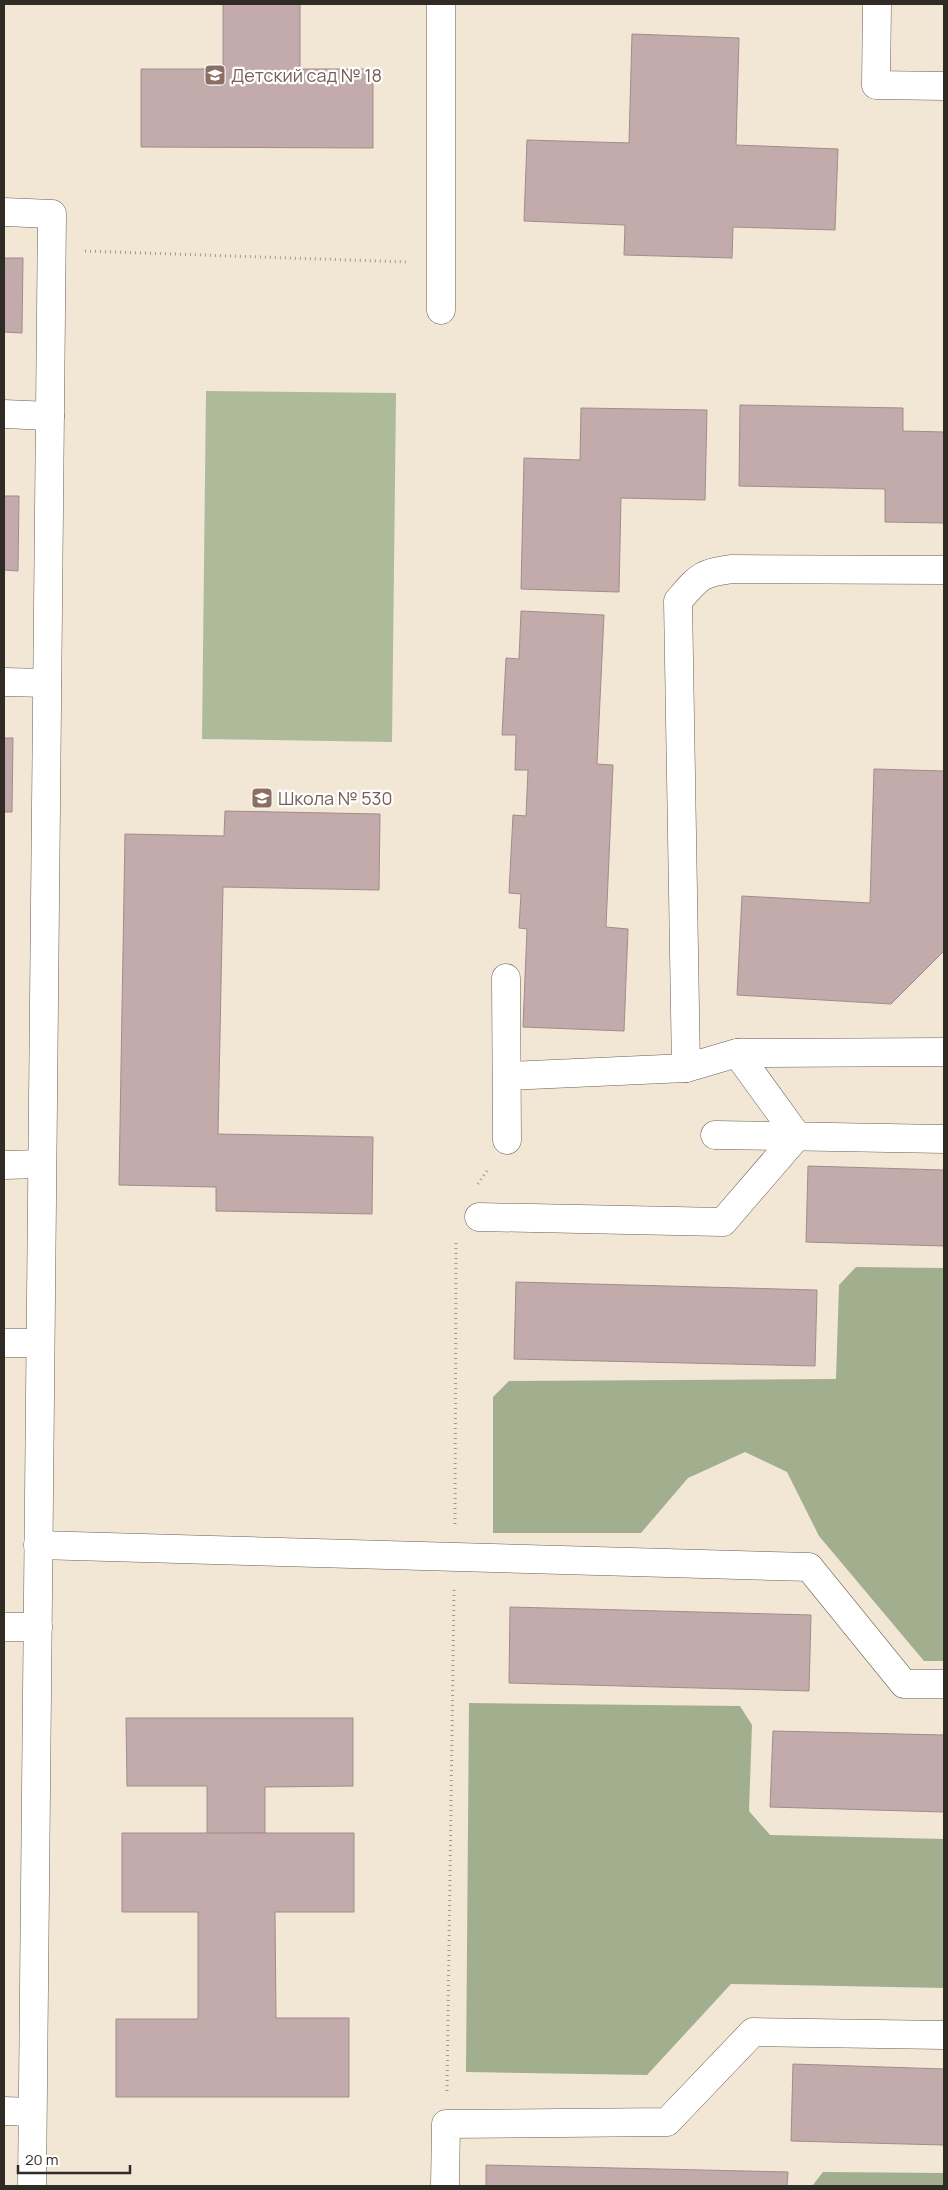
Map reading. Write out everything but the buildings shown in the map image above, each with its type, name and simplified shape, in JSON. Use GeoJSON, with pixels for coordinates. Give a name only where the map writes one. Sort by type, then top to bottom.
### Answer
{"type":"FeatureCollection","features":[{"type":"Feature","properties":{"kind":"lane"},"geometry":{"type":"LineString","coordinates":[[441,4],[441,310]]}},
{"type":"Feature","properties":{"kind":"lane"},"geometry":{"type":"LineString","coordinates":[[878,4],[876,85],[944,86]]}},
{"type":"Feature","properties":{"kind":"lane"},"geometry":{"type":"LineString","coordinates":[[4,212],[52,214],[32,2186]]}},
{"type":"Feature","properties":{"kind":"lane"},"geometry":{"type":"LineString","coordinates":[[4,414],[50,416]]}},
{"type":"Feature","properties":{"kind":"lane"},"geometry":{"type":"LineString","coordinates":[[686,1068],[678,602],[696,581],[709,572],[732,569],[944,570]]}},
{"type":"Feature","properties":{"kind":"lane"},"geometry":{"type":"LineString","coordinates":[[4,682],[47,683]]}},
{"type":"Feature","properties":{"kind":"lane"},"geometry":{"type":"LineString","coordinates":[[506,978],[507,1140]]}},
{"type":"Feature","properties":{"kind":"lane"},"geometry":{"type":"LineString","coordinates":[[507,1076],[686,1068],[737,1053],[944,1052]]}},
{"type":"Feature","properties":{"kind":"lane"},"geometry":{"type":"LineString","coordinates":[[737,1053],[797,1136]]}},
{"type":"Feature","properties":{"kind":"lane"},"geometry":{"type":"LineString","coordinates":[[715,1135],[944,1139]]}},
{"type":"Feature","properties":{"kind":"lane"},"geometry":{"type":"LineString","coordinates":[[479,1217],[723,1222],[797,1136]]}},
{"type":"Feature","properties":{"kind":"lane"},"geometry":{"type":"LineString","coordinates":[[4,1164],[42,1164]]}},
{"type":"Feature","properties":{"kind":"lane"},"geometry":{"type":"LineString","coordinates":[[4,1343],[40,1343]]}},
{"type":"Feature","properties":{"kind":"lane"},"geometry":{"type":"LineString","coordinates":[[38,1545],[809,1567],[904,1684],[944,1684]]}},
{"type":"Feature","properties":{"kind":"lane"},"geometry":{"type":"LineString","coordinates":[[4,1627],[38,1627]]}},
{"type":"Feature","properties":{"kind":"lane"},"geometry":{"type":"LineString","coordinates":[[445,2186],[446,2124],[668,2122],[754,2032],[944,2034]]}},
{"type":"Feature","properties":{"kind":"lane"},"geometry":{"type":"LineString","coordinates":[[4,2111],[32,2112]]}},
{"type":"Feature","properties":{"kind":"path"},"geometry":{"type":"LineString","coordinates":[[82,251],[416,263]]}},
{"type":"Feature","properties":{"kind":"path"},"geometry":{"type":"LineString","coordinates":[[476,1187],[507,1140]]}},
{"type":"Feature","properties":{"kind":"path"},"geometry":{"type":"LineString","coordinates":[[446,2124],[455,1557],[456,1218],[479,1217]]}},
{"type":"Feature","properties":{"kind":"green space"},"geometry":{"type":"Polygon","coordinates":[[[206,391],[396,393],[392,742],[202,739],[206,391]]]}},
{"type":"Feature","properties":{"kind":"green space"},"geometry":{"type":"Polygon","coordinates":[[[856,1267],[944,1268],[944,1661],[924,1661],[819,1536],[787,1472],[745,1452],[688,1478],[641,1533],[493,1533],[493,1397],[509,1381],[836,1379],[839,1285],[856,1267]]]}},
{"type":"Feature","properties":{"kind":"green space"},"geometry":{"type":"Polygon","coordinates":[[[469,1703],[740,1706],[752,1725],[749,1811],[770,1835],[944,1839],[944,1988],[731,1984],[647,2075],[466,2072],[469,1703]]]}},
{"type":"Feature","properties":{"kind":"green space"},"geometry":{"type":"Polygon","coordinates":[[[823,2172],[944,2173],[944,2186],[812,2186],[823,2172]]]}},
{"type":"Feature","properties":{"kind":"place","name":"Детский сад № 18"},"geometry":{"type":"Point","coordinates":[215,75]}},
{"type":"Feature","properties":{"kind":"place","name":"Школа № 530"},"geometry":{"type":"Point","coordinates":[262,798]}}]}
